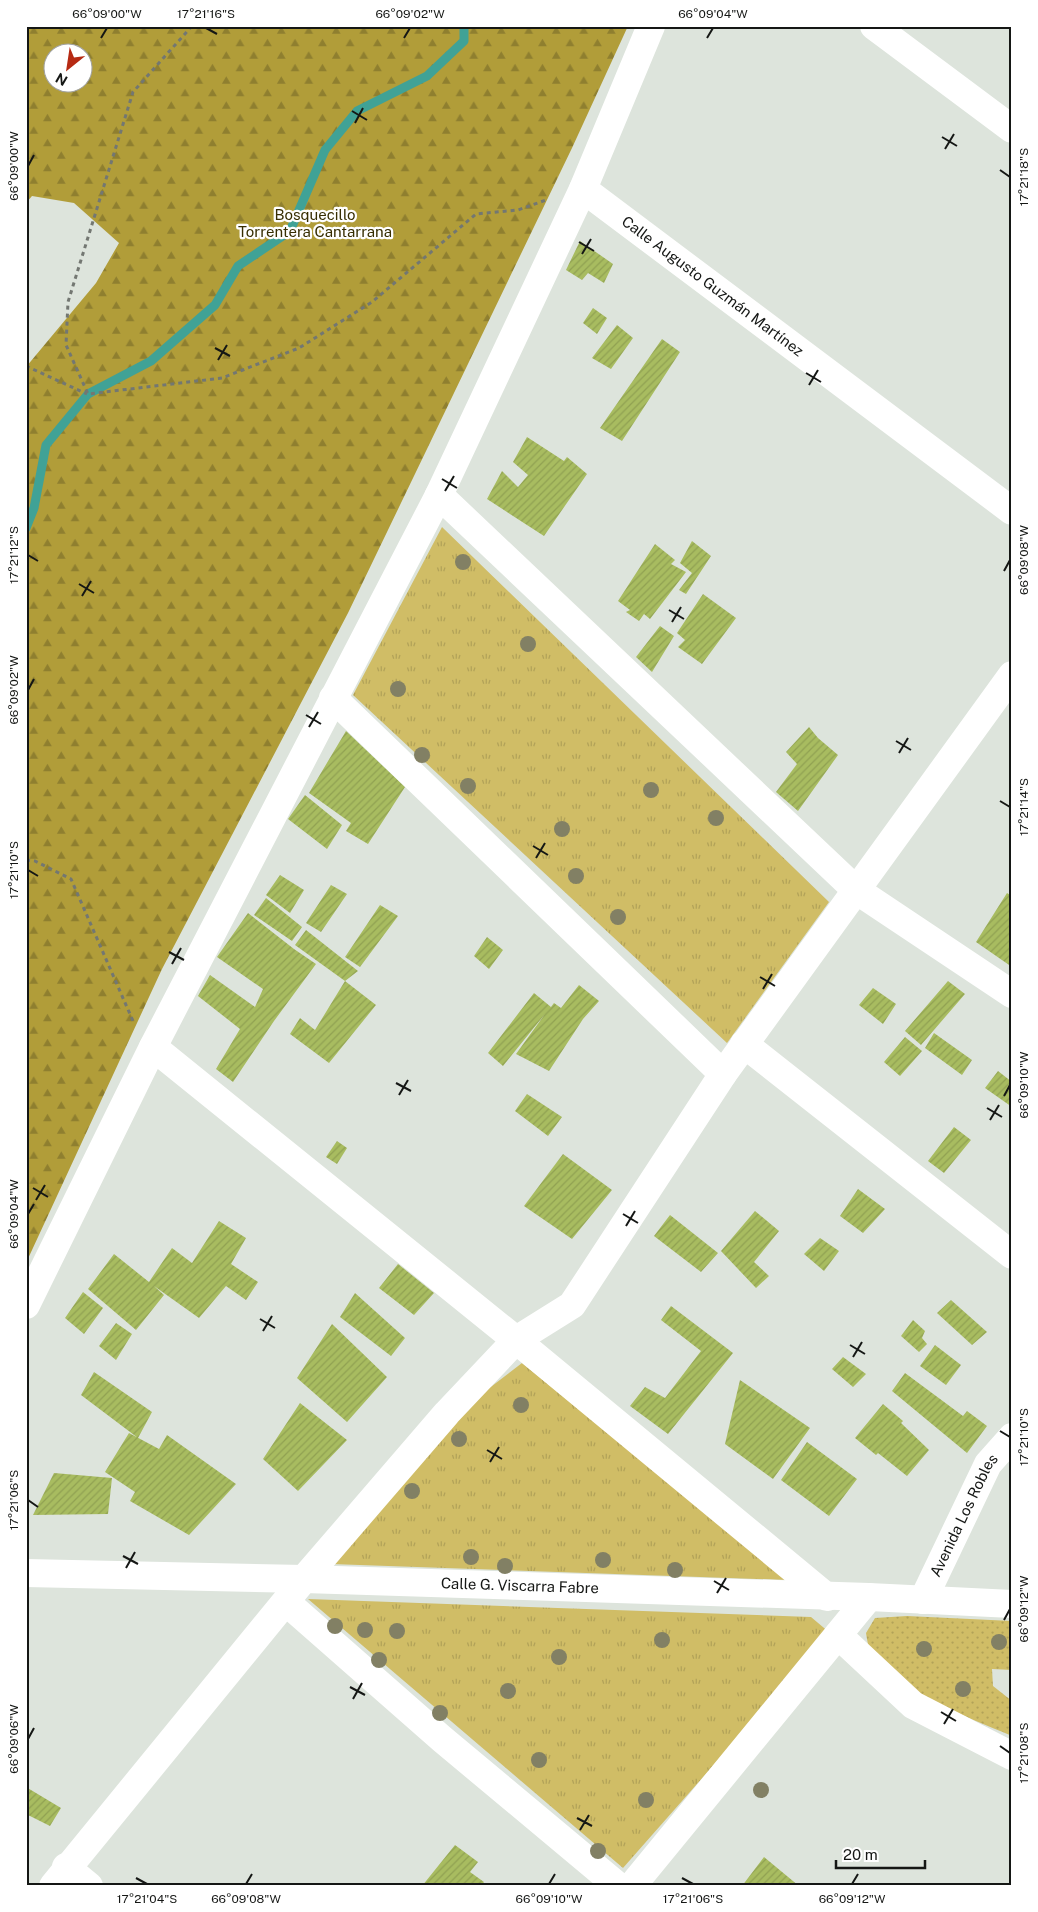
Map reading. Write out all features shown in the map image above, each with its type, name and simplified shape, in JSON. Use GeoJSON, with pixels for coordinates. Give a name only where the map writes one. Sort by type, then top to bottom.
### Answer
{"type":"FeatureCollection","features":[{"type":"Feature","properties":{"kind":"street"},"geometry":{"type":"LineString","coordinates":[[26,1305],[153,1047],[439,496],[582,189],[651,26]]}},
{"type":"Feature","properties":{"kind":"street"},"geometry":{"type":"LineString","coordinates":[[874,26],[1012,129]]}},
{"type":"Feature","properties":{"kind":"street","name":"Calle Augusto Guzmán Martínez"},"geometry":{"type":"LineString","coordinates":[[582,189],[1012,511]]}},
{"type":"Feature","properties":{"kind":"street"},"geometry":{"type":"LineString","coordinates":[[439,496],[856,890],[1012,994]]}},
{"type":"Feature","properties":{"kind":"street"},"geometry":{"type":"LineString","coordinates":[[89,1886],[60,1876],[304,1579],[447,1413],[516,1340],[572,1305],[722,1074],[1012,675]]}},
{"type":"Feature","properties":{"kind":"street"},"geometry":{"type":"LineString","coordinates":[[333,698],[722,1074]]}},
{"type":"Feature","properties":{"kind":"street"},"geometry":{"type":"LineString","coordinates":[[744,1044],[1012,1255]]}},
{"type":"Feature","properties":{"kind":"street"},"geometry":{"type":"LineString","coordinates":[[153,1047],[516,1340],[826,1597]]}},
{"type":"Feature","properties":{"kind":"street","name":"Avenida Los Robles"},"geometry":{"type":"LineString","coordinates":[[923,1600],[988,1464],[1012,1437]]}},
{"type":"Feature","properties":{"kind":"street","name":"Calle G. Viscarra Fabre"},"geometry":{"type":"LineString","coordinates":[[26,1574],[304,1579],[869,1597],[1012,1604]]}},
{"type":"Feature","properties":{"kind":"street"},"geometry":{"type":"LineString","coordinates":[[632,1886],[869,1597]]}},
{"type":"Feature","properties":{"kind":"street"},"geometry":{"type":"LineString","coordinates":[[286,1602],[442,1739],[618,1886]]}},
{"type":"Feature","properties":{"kind":"street"},"geometry":{"type":"LineString","coordinates":[[838,1635],[913,1705],[1012,1756]]}},
{"type":"Feature","properties":{"kind":"path"},"geometry":{"type":"LineString","coordinates":[[88,394],[66,345],[68,302],[133,92],[192,26]]}},
{"type":"Feature","properties":{"kind":"path"},"geometry":{"type":"LineString","coordinates":[[26,366],[88,394],[222,378],[299,348],[372,302],[476,214],[518,210],[582,189]]}},
{"type":"Feature","properties":{"kind":"path"},"geometry":{"type":"LineString","coordinates":[[26,860],[35,861],[71,879],[134,1024],[153,1047]]}},
{"type":"Feature","properties":{"kind":"green space","name":"Bosquecillo Torrentera Cantarrana"},"geometry":{"type":"Polygon","coordinates":[[[26,26],[628,26],[572,148],[348,613],[162,969],[26,1263],[26,367],[96,283],[119,243],[74,203],[32,196],[26,203],[26,26]]]}},
{"type":"Feature","properties":{"kind":"green space"},"geometry":{"type":"Polygon","coordinates":[[[442,527],[829,902],[727,1043],[353,695],[442,527]]]}},
{"type":"Feature","properties":{"kind":"green space"},"geometry":{"type":"Polygon","coordinates":[[[522,1363],[789,1580],[331,1564],[445,1422],[522,1363]]]}},
{"type":"Feature","properties":{"kind":"green space"},"geometry":{"type":"Polygon","coordinates":[[[308,1599],[811,1617],[830,1633],[623,1868],[308,1599]]]}},
{"type":"Feature","properties":{"kind":"green space"},"geometry":{"type":"Polygon","coordinates":[[[907,1616],[1012,1621],[1012,1670],[992,1669],[993,1686],[1012,1701],[1012,1736],[955,1712],[918,1692],[885,1667],[871,1651],[866,1633],[875,1618],[907,1616]]]}},
{"type":"Feature","properties":{"kind":"building"},"geometry":{"type":"Polygon","coordinates":[[[580,241],[613,264],[604,283],[588,273],[582,280],[566,270],[580,241]]]}},
{"type":"Feature","properties":{"kind":"building"},"geometry":{"type":"Polygon","coordinates":[[[593,308],[607,318],[597,334],[583,323],[593,308]]]}},
{"type":"Feature","properties":{"kind":"building"},"geometry":{"type":"Polygon","coordinates":[[[617,325],[633,338],[611,369],[592,358],[617,325]]]}},
{"type":"Feature","properties":{"kind":"building"},"geometry":{"type":"Polygon","coordinates":[[[662,339],[680,352],[622,441],[600,428],[662,339]]]}},
{"type":"Feature","properties":{"kind":"building"},"geometry":{"type":"Polygon","coordinates":[[[527,437],[564,461],[567,457],[587,474],[544,536],[487,499],[502,471],[518,487],[528,475],[513,462],[527,437]]]}},
{"type":"Feature","properties":{"kind":"building"},"geometry":{"type":"Polygon","coordinates":[[[692,541],[711,556],[686,594],[679,590],[692,573],[680,563],[692,541]]]}},
{"type":"Feature","properties":{"kind":"building"},"geometry":{"type":"Polygon","coordinates":[[[655,544],[675,560],[671,564],[686,572],[650,619],[644,614],[639,621],[626,612],[630,610],[618,601],[655,544]]]}},
{"type":"Feature","properties":{"kind":"building"},"geometry":{"type":"Polygon","coordinates":[[[703,594],[736,618],[702,664],[678,647],[685,640],[677,633],[703,594]]]}},
{"type":"Feature","properties":{"kind":"building"},"geometry":{"type":"Polygon","coordinates":[[[660,626],[674,636],[652,672],[636,657],[660,626]]]}},
{"type":"Feature","properties":{"kind":"building"},"geometry":{"type":"Polygon","coordinates":[[[809,727],[818,738],[838,755],[798,811],[776,792],[797,764],[786,752],[809,727]]]}},
{"type":"Feature","properties":{"kind":"building"},"geometry":{"type":"Polygon","coordinates":[[[346,731],[405,787],[368,844],[346,831],[351,823],[309,793],[346,731]]]}},
{"type":"Feature","properties":{"kind":"building"},"geometry":{"type":"Polygon","coordinates":[[[305,795],[342,825],[327,849],[288,819],[305,795]]]}},
{"type":"Feature","properties":{"kind":"building"},"geometry":{"type":"Polygon","coordinates":[[[280,875],[304,890],[290,913],[266,895],[280,875]]]}},
{"type":"Feature","properties":{"kind":"building"},"geometry":{"type":"Polygon","coordinates":[[[331,885],[347,894],[321,932],[306,923],[331,885]]]}},
{"type":"Feature","properties":{"kind":"building"},"geometry":{"type":"Polygon","coordinates":[[[1007,893],[1012,896],[1012,967],[976,942],[1007,893]]]}},
{"type":"Feature","properties":{"kind":"building"},"geometry":{"type":"Polygon","coordinates":[[[266,898],[302,927],[292,941],[254,915],[266,898]]]}},
{"type":"Feature","properties":{"kind":"building"},"geometry":{"type":"Polygon","coordinates":[[[380,905],[398,916],[360,967],[345,957],[380,905]]]}},
{"type":"Feature","properties":{"kind":"building"},"geometry":{"type":"Polygon","coordinates":[[[248,913],[316,964],[274,1021],[233,1082],[216,1069],[240,1029],[198,996],[210,975],[255,1007],[263,989],[217,957],[248,913]]]}},
{"type":"Feature","properties":{"kind":"building"},"geometry":{"type":"Polygon","coordinates":[[[306,930],[358,971],[345,981],[295,945],[306,930]]]}},
{"type":"Feature","properties":{"kind":"building"},"geometry":{"type":"Polygon","coordinates":[[[487,937],[503,950],[489,969],[474,956],[487,937]]]}},
{"type":"Feature","properties":{"kind":"building"},"geometry":{"type":"Polygon","coordinates":[[[345,981],[376,1005],[329,1063],[290,1034],[300,1018],[315,1030],[345,981]]]}},
{"type":"Feature","properties":{"kind":"building"},"geometry":{"type":"Polygon","coordinates":[[[948,981],[965,994],[921,1045],[905,1031],[948,981]]]}},
{"type":"Feature","properties":{"kind":"building"},"geometry":{"type":"Polygon","coordinates":[[[579,985],[599,1001],[583,1019],[549,1071],[516,1054],[545,1014],[503,1066],[488,1053],[534,993],[551,1007],[554,1003],[561,1008],[579,985]]]}},
{"type":"Feature","properties":{"kind":"building"},"geometry":{"type":"Polygon","coordinates":[[[873,988],[896,1004],[883,1024],[859,1005],[873,988]]]}},
{"type":"Feature","properties":{"kind":"building"},"geometry":{"type":"Polygon","coordinates":[[[934,1033],[972,1060],[962,1075],[925,1048],[934,1033]]]}},
{"type":"Feature","properties":{"kind":"building"},"geometry":{"type":"Polygon","coordinates":[[[905,1037],[922,1051],[900,1076],[884,1062],[905,1037]]]}},
{"type":"Feature","properties":{"kind":"building"},"geometry":{"type":"Polygon","coordinates":[[[998,1071],[1012,1082],[1012,1107],[985,1088],[998,1071]]]}},
{"type":"Feature","properties":{"kind":"building"},"geometry":{"type":"Polygon","coordinates":[[[527,1094],[562,1117],[548,1136],[515,1111],[527,1094]]]}},
{"type":"Feature","properties":{"kind":"building"},"geometry":{"type":"Polygon","coordinates":[[[954,1127],[971,1140],[944,1173],[928,1161],[954,1127]]]}},
{"type":"Feature","properties":{"kind":"building"},"geometry":{"type":"Polygon","coordinates":[[[337,1141],[347,1148],[337,1164],[326,1157],[337,1141]]]}},
{"type":"Feature","properties":{"kind":"building"},"geometry":{"type":"Polygon","coordinates":[[[563,1154],[612,1190],[572,1239],[524,1206],[563,1154]]]}},
{"type":"Feature","properties":{"kind":"building"},"geometry":{"type":"Polygon","coordinates":[[[858,1189],[885,1209],[863,1233],[840,1216],[858,1189]]]}},
{"type":"Feature","properties":{"kind":"building"},"geometry":{"type":"Polygon","coordinates":[[[755,1211],[779,1231],[754,1262],[769,1276],[756,1288],[721,1251],[755,1211]]]}},
{"type":"Feature","properties":{"kind":"building"},"geometry":{"type":"Polygon","coordinates":[[[670,1215],[718,1253],[701,1272],[654,1236],[670,1215]]]}},
{"type":"Feature","properties":{"kind":"building"},"geometry":{"type":"Polygon","coordinates":[[[219,1221],[246,1238],[231,1264],[258,1282],[246,1300],[226,1286],[199,1318],[154,1286],[164,1295],[136,1330],[88,1289],[114,1254],[149,1282],[172,1248],[192,1263],[219,1221]]]}},
{"type":"Feature","properties":{"kind":"building"},"geometry":{"type":"Polygon","coordinates":[[[820,1238],[839,1251],[824,1271],[804,1254],[820,1238]]]}},
{"type":"Feature","properties":{"kind":"building"},"geometry":{"type":"Polygon","coordinates":[[[398,1264],[434,1293],[414,1315],[379,1288],[398,1264]]]}},
{"type":"Feature","properties":{"kind":"building"},"geometry":{"type":"Polygon","coordinates":[[[83,1292],[103,1308],[84,1334],[65,1318],[83,1292]]]}},
{"type":"Feature","properties":{"kind":"building"},"geometry":{"type":"Polygon","coordinates":[[[355,1293],[405,1338],[391,1356],[340,1317],[355,1293]]]}},
{"type":"Feature","properties":{"kind":"building"},"geometry":{"type":"Polygon","coordinates":[[[951,1300],[987,1332],[972,1345],[937,1313],[951,1300]]]}},
{"type":"Feature","properties":{"kind":"building"},"geometry":{"type":"Polygon","coordinates":[[[671,1306],[733,1353],[668,1434],[630,1406],[645,1387],[665,1398],[701,1351],[661,1320],[671,1306]]]}},
{"type":"Feature","properties":{"kind":"building"},"geometry":{"type":"Polygon","coordinates":[[[913,1320],[925,1331],[922,1338],[927,1344],[919,1352],[901,1336],[913,1320]]]}},
{"type":"Feature","properties":{"kind":"building"},"geometry":{"type":"Polygon","coordinates":[[[116,1323],[132,1334],[116,1360],[99,1346],[116,1323]]]}},
{"type":"Feature","properties":{"kind":"building"},"geometry":{"type":"Polygon","coordinates":[[[332,1324],[387,1377],[347,1422],[297,1378],[332,1324]]]}},
{"type":"Feature","properties":{"kind":"building"},"geometry":{"type":"Polygon","coordinates":[[[935,1345],[961,1365],[946,1385],[920,1366],[935,1345]]]}},
{"type":"Feature","properties":{"kind":"building"},"geometry":{"type":"Polygon","coordinates":[[[843,1357],[866,1374],[853,1387],[832,1369],[843,1357]]]}},
{"type":"Feature","properties":{"kind":"building"},"geometry":{"type":"Polygon","coordinates":[[[94,1372],[152,1412],[138,1438],[81,1395],[94,1372]]]}},
{"type":"Feature","properties":{"kind":"building"},"geometry":{"type":"Polygon","coordinates":[[[905,1373],[963,1416],[967,1411],[987,1426],[967,1453],[892,1391],[905,1373]]]}},
{"type":"Feature","properties":{"kind":"building"},"geometry":{"type":"Polygon","coordinates":[[[740,1380],[810,1428],[773,1479],[725,1444],[740,1380]]]}},
{"type":"Feature","properties":{"kind":"building"},"geometry":{"type":"Polygon","coordinates":[[[300,1403],[347,1440],[298,1491],[263,1459],[300,1403]]]}},
{"type":"Feature","properties":{"kind":"building"},"geometry":{"type":"Polygon","coordinates":[[[883,1404],[903,1421],[901,1423],[929,1450],[907,1476],[855,1438],[883,1404]]]}},
{"type":"Feature","properties":{"kind":"building"},"geometry":{"type":"Polygon","coordinates":[[[129,1433],[159,1449],[167,1435],[236,1484],[189,1535],[130,1501],[135,1492],[105,1472],[129,1433]]]}},
{"type":"Feature","properties":{"kind":"building"},"geometry":{"type":"Polygon","coordinates":[[[807,1442],[857,1479],[829,1516],[781,1480],[807,1442]]]}},
{"type":"Feature","properties":{"kind":"building"},"geometry":{"type":"Polygon","coordinates":[[[54,1473],[112,1478],[108,1514],[33,1515],[54,1473]]]}},
{"type":"Feature","properties":{"kind":"building"},"geometry":{"type":"Polygon","coordinates":[[[26,1787],[61,1808],[50,1826],[26,1814],[26,1787]]]}},
{"type":"Feature","properties":{"kind":"building"},"geometry":{"type":"Polygon","coordinates":[[[455,1845],[478,1862],[470,1872],[484,1882],[481,1886],[422,1886],[455,1845]]]}},
{"type":"Feature","properties":{"kind":"building"},"geometry":{"type":"Polygon","coordinates":[[[764,1857],[799,1886],[742,1886],[764,1857]]]}},
{"type":"Feature","properties":{"kind":"waterway"},"geometry":{"type":"LineString","coordinates":[[26,528],[34,508],[46,445],[88,394],[151,361],[215,305],[238,266],[290,231],[325,150],[357,111],[427,76],[464,41],[464,26]]}}]}
